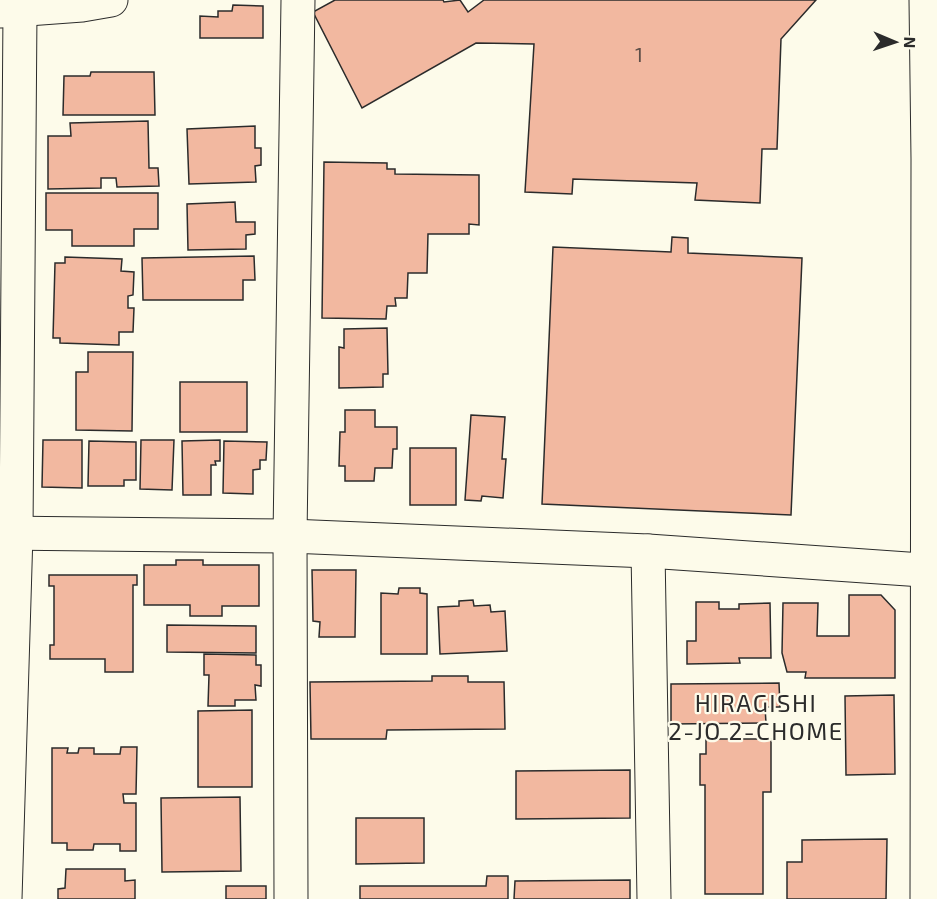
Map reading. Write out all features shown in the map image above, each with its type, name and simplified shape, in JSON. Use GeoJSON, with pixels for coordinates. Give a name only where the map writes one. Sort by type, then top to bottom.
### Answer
{"type":"FeatureCollection","features":[{"type":"Feature","properties":{"kind":"street"},"geometry":{"type":"LineString","coordinates":[[5,899],[10,11],[111,0]]}},
{"type":"Feature","properties":{"kind":"street"},"geometry":{"type":"LineString","coordinates":[[291,899],[290,536],[298,0]]}},
{"type":"Feature","properties":{"kind":"street"},"geometry":{"type":"LineString","coordinates":[[926,0],[933,159],[932,572],[927,899]]}},
{"type":"Feature","properties":{"kind":"street"},"geometry":{"type":"LineString","coordinates":[[8,532],[290,536],[648,551],[932,572]]}},
{"type":"Feature","properties":{"kind":"street"},"geometry":{"type":"LineString","coordinates":[[648,551],[654,899]]}},
{"type":"Feature","properties":{"kind":"building"},"geometry":{"type":"Polygon","coordinates":[[[335,0],[443,0],[444,2],[460,0],[468,12],[484,0],[816,0],[781,39],[777,149],[762,149],[760,203],[695,200],[697,183],[573,179],[572,194],[525,192],[534,44],[476,43],[362,108],[313,12],[335,0]]]}},
{"type":"Feature","properties":{"kind":"building"},"geometry":{"type":"Polygon","coordinates":[[[233,5],[263,6],[263,38],[200,38],[200,16],[218,17],[218,11],[232,11],[233,5]]]}},
{"type":"Feature","properties":{"kind":"building"},"geometry":{"type":"Polygon","coordinates":[[[91,72],[154,72],[155,115],[63,115],[64,76],[90,76],[91,72]]]}},
{"type":"Feature","properties":{"kind":"building"},"geometry":{"type":"Polygon","coordinates":[[[148,121],[149,168],[158,168],[159,186],[117,187],[116,178],[101,178],[101,188],[48,189],[48,136],[71,136],[70,123],[148,121]]]}},
{"type":"Feature","properties":{"kind":"building"},"geometry":{"type":"Polygon","coordinates":[[[255,126],[255,148],[261,148],[261,165],[255,166],[256,182],[189,184],[187,129],[255,126]]]}},
{"type":"Feature","properties":{"kind":"building"},"geometry":{"type":"Polygon","coordinates":[[[324,162],[387,163],[387,169],[395,169],[395,174],[479,175],[479,225],[469,224],[469,234],[428,234],[427,273],[408,273],[407,298],[395,298],[396,306],[387,306],[386,319],[322,318],[324,162]]]}},
{"type":"Feature","properties":{"kind":"building"},"geometry":{"type":"Polygon","coordinates":[[[46,193],[158,193],[158,229],[134,229],[134,246],[72,246],[72,230],[46,230],[46,193]]]}},
{"type":"Feature","properties":{"kind":"building"},"geometry":{"type":"Polygon","coordinates":[[[235,202],[236,222],[255,222],[255,234],[246,235],[246,249],[188,250],[187,204],[235,202]]]}},
{"type":"Feature","properties":{"kind":"building"},"geometry":{"type":"Polygon","coordinates":[[[672,237],[688,238],[688,253],[802,258],[791,515],[542,504],[553,247],[671,252],[672,237]]]}},
{"type":"Feature","properties":{"kind":"building"},"geometry":{"type":"Polygon","coordinates":[[[254,256],[255,280],[243,280],[243,300],[143,300],[142,258],[254,256]]]}},
{"type":"Feature","properties":{"kind":"building"},"geometry":{"type":"Polygon","coordinates":[[[65,257],[122,259],[121,271],[134,272],[133,295],[128,296],[128,308],[134,308],[133,332],[119,332],[119,345],[60,343],[60,338],[53,338],[55,263],[65,263],[65,257]]]}},
{"type":"Feature","properties":{"kind":"building"},"geometry":{"type":"Polygon","coordinates":[[[387,328],[388,374],[383,374],[383,387],[339,388],[339,347],[344,348],[344,329],[387,328]]]}},
{"type":"Feature","properties":{"kind":"building"},"geometry":{"type":"Polygon","coordinates":[[[88,352],[133,352],[132,431],[76,430],[76,372],[88,372],[88,352]]]}},
{"type":"Feature","properties":{"kind":"building"},"geometry":{"type":"Polygon","coordinates":[[[180,382],[247,382],[247,432],[180,432],[180,382]]]}},
{"type":"Feature","properties":{"kind":"building"},"geometry":{"type":"Polygon","coordinates":[[[345,410],[375,410],[375,427],[397,427],[397,449],[393,449],[392,468],[375,468],[374,481],[345,481],[345,466],[339,466],[340,432],[345,432],[345,410]]]}},
{"type":"Feature","properties":{"kind":"building"},"geometry":{"type":"Polygon","coordinates":[[[471,415],[505,417],[502,459],[506,459],[503,498],[482,496],[481,501],[465,500],[471,415]]]}},
{"type":"Feature","properties":{"kind":"building"},"geometry":{"type":"Polygon","coordinates":[[[43,440],[82,440],[82,488],[42,487],[43,440]]]}},
{"type":"Feature","properties":{"kind":"building"},"geometry":{"type":"Polygon","coordinates":[[[141,440],[174,440],[172,490],[140,489],[141,440]]]}},
{"type":"Feature","properties":{"kind":"building"},"geometry":{"type":"Polygon","coordinates":[[[220,440],[220,461],[215,461],[216,465],[211,465],[211,495],[183,495],[182,441],[220,440]]]}},
{"type":"Feature","properties":{"kind":"building"},"geometry":{"type":"Polygon","coordinates":[[[89,441],[136,442],[136,480],[124,480],[124,486],[88,486],[89,441]]]}},
{"type":"Feature","properties":{"kind":"building"},"geometry":{"type":"Polygon","coordinates":[[[224,441],[267,442],[266,460],[260,460],[260,469],[253,470],[253,494],[223,493],[224,441]]]}},
{"type":"Feature","properties":{"kind":"building"},"geometry":{"type":"Polygon","coordinates":[[[410,448],[456,448],[456,505],[410,505],[410,448]]]}},
{"type":"Feature","properties":{"kind":"building"},"geometry":{"type":"Polygon","coordinates":[[[176,560],[203,560],[203,565],[259,565],[259,606],[222,606],[222,616],[190,616],[190,605],[144,605],[144,565],[176,565],[176,560]]]}},
{"type":"Feature","properties":{"kind":"building"},"geometry":{"type":"Polygon","coordinates":[[[312,570],[356,570],[355,637],[319,637],[320,622],[313,621],[312,570]]]}},
{"type":"Feature","properties":{"kind":"building"},"geometry":{"type":"Polygon","coordinates":[[[49,575],[137,575],[137,585],[133,585],[133,672],[105,672],[105,659],[50,659],[50,645],[54,645],[54,586],[49,586],[49,575]]]}},
{"type":"Feature","properties":{"kind":"building"},"geometry":{"type":"Polygon","coordinates":[[[399,588],[420,588],[420,593],[427,594],[427,654],[381,654],[381,593],[398,594],[399,588]]]}},
{"type":"Feature","properties":{"kind":"building"},"geometry":{"type":"Polygon","coordinates":[[[849,595],[881,595],[895,610],[895,678],[805,678],[806,672],[787,672],[782,653],[783,603],[818,603],[817,636],[849,636],[849,595]]]}},
{"type":"Feature","properties":{"kind":"building"},"geometry":{"type":"Polygon","coordinates":[[[473,600],[474,606],[490,605],[491,612],[505,611],[507,651],[440,654],[438,607],[459,606],[459,601],[473,600]]]}},
{"type":"Feature","properties":{"kind":"building"},"geometry":{"type":"Polygon","coordinates":[[[696,602],[719,602],[719,609],[739,609],[739,604],[770,603],[771,658],[739,658],[740,663],[687,664],[687,641],[696,641],[696,602]]]}},
{"type":"Feature","properties":{"kind":"building"},"geometry":{"type":"Polygon","coordinates":[[[167,625],[256,626],[256,653],[167,652],[167,625]]]}},
{"type":"Feature","properties":{"kind":"building"},"geometry":{"type":"Polygon","coordinates":[[[204,654],[256,655],[256,665],[261,665],[261,686],[255,685],[256,700],[235,700],[235,706],[208,706],[209,675],[204,675],[204,654]]]}},
{"type":"Feature","properties":{"kind":"building"},"geometry":{"type":"Polygon","coordinates":[[[432,676],[468,676],[468,682],[504,682],[505,729],[387,730],[386,739],[311,739],[310,682],[432,681],[432,676]]]}},
{"type":"Feature","properties":{"kind":"building"},"geometry":{"type":"Polygon","coordinates":[[[779,683],[780,707],[765,707],[766,723],[671,724],[671,684],[779,683]]]}},
{"type":"Feature","properties":{"kind":"building"},"geometry":{"type":"Polygon","coordinates":[[[894,695],[895,774],[846,775],[845,696],[894,695]]]}},
{"type":"Feature","properties":{"kind":"building"},"geometry":{"type":"Polygon","coordinates":[[[252,710],[252,787],[198,787],[198,711],[252,710]]]}},
{"type":"Feature","properties":{"kind":"building"},"geometry":{"type":"Polygon","coordinates":[[[706,739],[771,739],[771,792],[763,792],[763,894],[705,894],[705,785],[700,785],[700,754],[706,754],[706,739]]]}},
{"type":"Feature","properties":{"kind":"building"},"geometry":{"type":"Polygon","coordinates":[[[121,747],[137,747],[136,794],[123,794],[124,803],[136,803],[136,851],[120,851],[120,844],[94,844],[93,850],[67,850],[67,843],[52,843],[52,748],[68,748],[67,753],[78,753],[79,748],[94,748],[94,754],[120,754],[121,747]]]}},
{"type":"Feature","properties":{"kind":"building"},"geometry":{"type":"Polygon","coordinates":[[[630,770],[630,818],[516,819],[516,771],[630,770]]]}},
{"type":"Feature","properties":{"kind":"building"},"geometry":{"type":"Polygon","coordinates":[[[240,797],[241,871],[162,872],[161,798],[240,797]]]}},
{"type":"Feature","properties":{"kind":"building"},"geometry":{"type":"Polygon","coordinates":[[[356,818],[424,818],[424,863],[356,864],[356,818]]]}},
{"type":"Feature","properties":{"kind":"building"},"geometry":{"type":"Polygon","coordinates":[[[887,839],[886,899],[787,899],[787,862],[802,862],[802,840],[887,839]]]}},
{"type":"Feature","properties":{"kind":"building"},"geometry":{"type":"Polygon","coordinates":[[[66,869],[125,869],[125,881],[135,880],[135,899],[58,899],[58,889],[65,888],[66,869]]]}},
{"type":"Feature","properties":{"kind":"building"},"geometry":{"type":"Polygon","coordinates":[[[487,876],[508,876],[508,899],[360,899],[360,886],[486,886],[487,876]]]}},
{"type":"Feature","properties":{"kind":"building"},"geometry":{"type":"Polygon","coordinates":[[[630,880],[630,899],[514,899],[515,881],[630,880]]]}},
{"type":"Feature","properties":{"kind":"building"},"geometry":{"type":"Polygon","coordinates":[[[226,886],[266,886],[266,899],[226,899],[226,886]]]}},
{"type":"Feature","properties":{"kind":"district","name":"HIRAGISHI 2-JO 2-CHOME"},"geometry":{"type":"Point","coordinates":[756,716]}}]}
